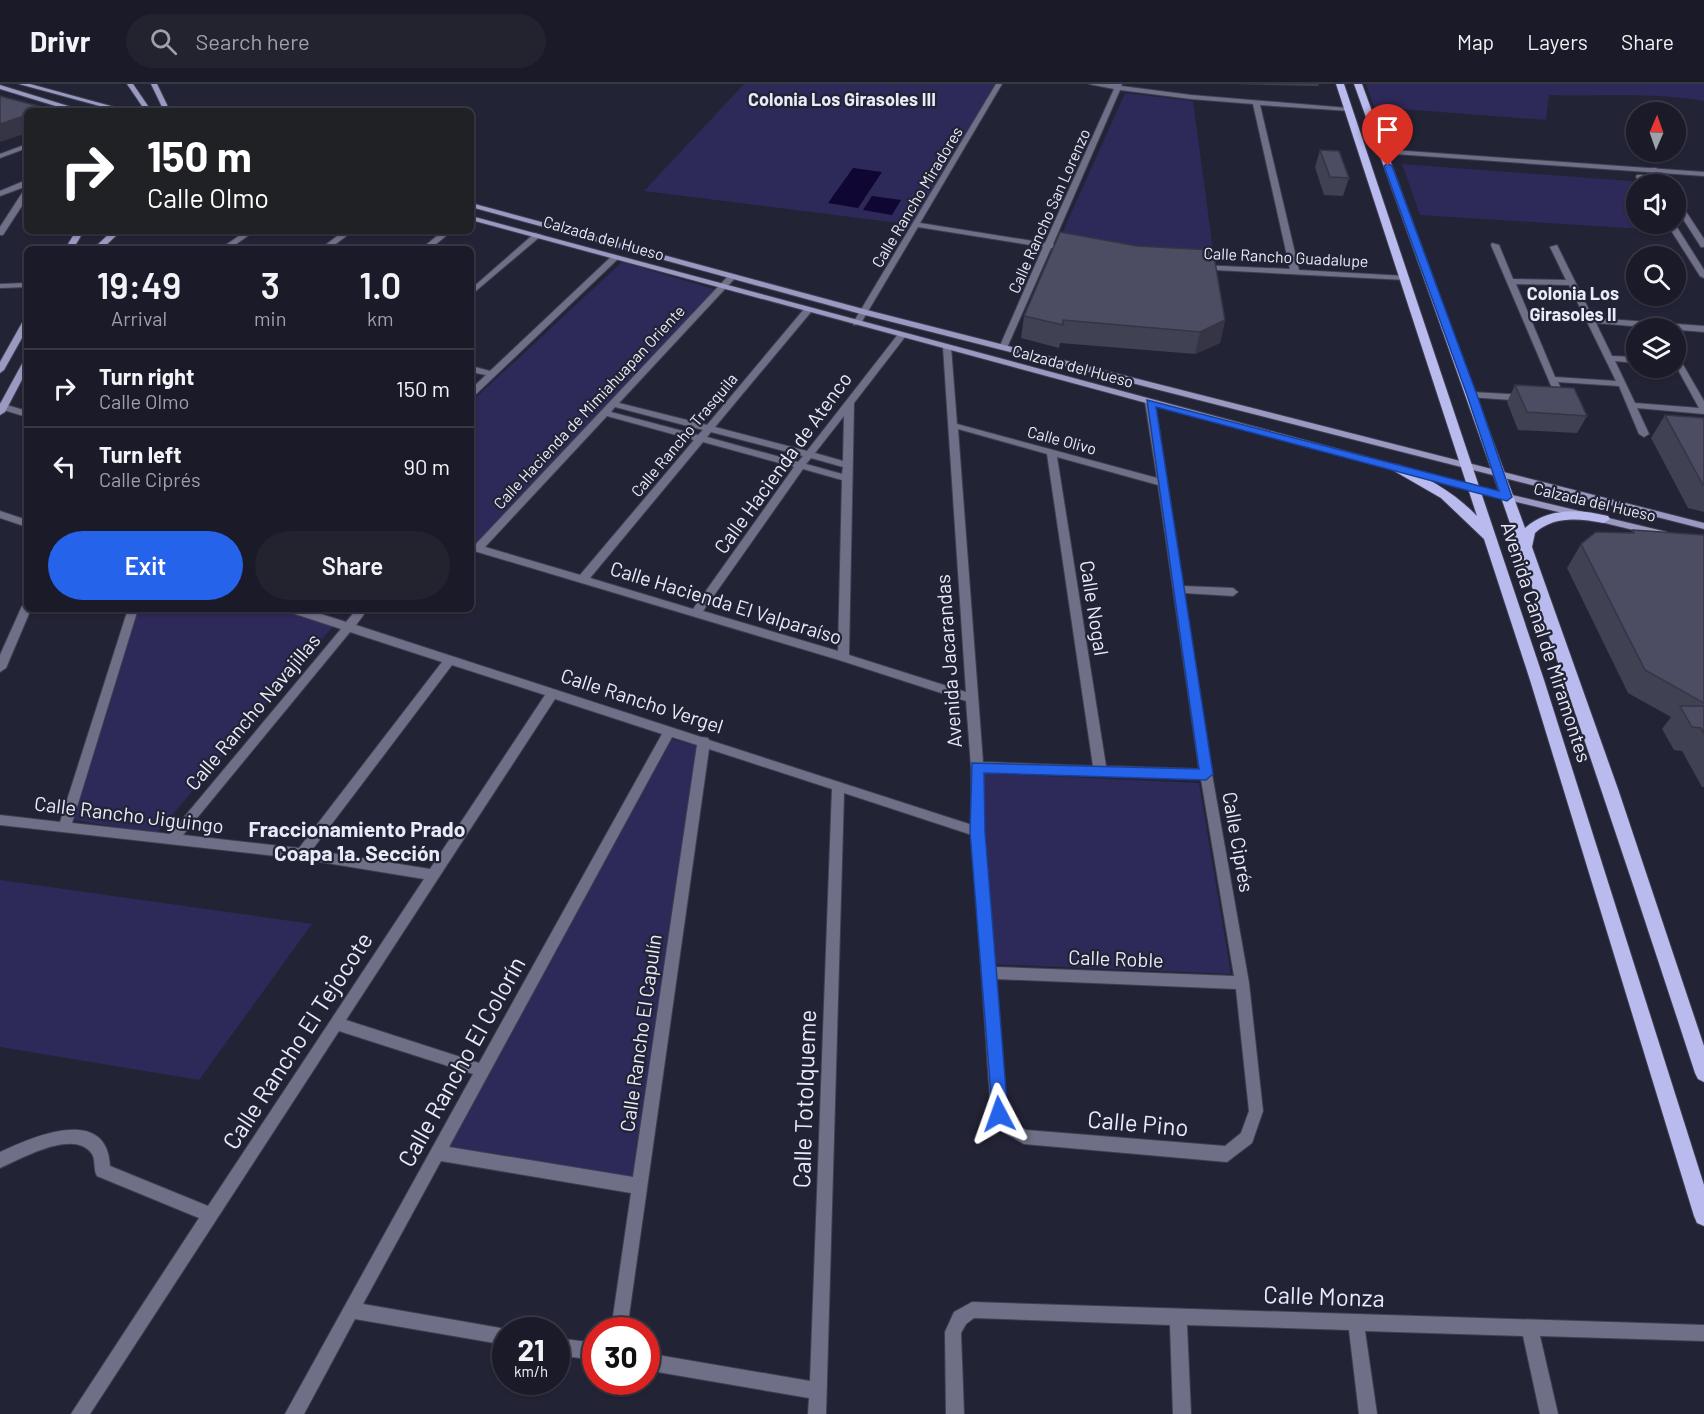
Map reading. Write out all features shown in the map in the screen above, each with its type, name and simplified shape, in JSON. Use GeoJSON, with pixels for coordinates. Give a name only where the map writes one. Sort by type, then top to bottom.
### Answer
{"type":"FeatureCollection","features":[{"type":"Feature","properties":{"kind":"main road"},"geometry":{"type":"LineString","coordinates":[[22,84],[111,108]]}},
{"type":"Feature","properties":{"kind":"main road"},"geometry":{"type":"LineString","coordinates":[[130,84],[146,108]]}},
{"type":"Feature","properties":{"kind":"main road","name":"Avenida Canal de Miramontes"},"geometry":{"type":"LineString","coordinates":[[1340,84],[1496,555],[1704,1216]]}},
{"type":"Feature","properties":{"kind":"main road","name":"Avenida Canal de Miramontes"},"geometry":{"type":"LineString","coordinates":[[1358,84],[1501,476],[1610,789],[1704,1073]]}},
{"type":"Feature","properties":{"kind":"main road"},"geometry":{"type":"LineString","coordinates":[[158,85],[166,108]]}},
{"type":"Feature","properties":{"kind":"main road"},"geometry":{"type":"LineString","coordinates":[[0,87],[69,108]]}},
{"type":"Feature","properties":{"kind":"main road","name":"Calzada del Hueso"},"geometry":{"type":"LineString","coordinates":[[474,206],[864,312],[1467,468],[1704,526]]}},
{"type":"Feature","properties":{"kind":"main road","name":"Calzada del Hueso"},"geometry":{"type":"LineString","coordinates":[[474,219],[1474,489],[1673,537]]}},
{"type":"Feature","properties":{"kind":"main road"},"geometry":{"type":"LineString","coordinates":[[100,246],[114,234]]}},
{"type":"Feature","properties":{"kind":"main road"},"geometry":{"type":"LineString","coordinates":[[0,370],[24,326]]}},
{"type":"Feature","properties":{"kind":"main road"},"geometry":{"type":"LineString","coordinates":[[1,410],[24,368]]}},
{"type":"Feature","properties":{"kind":"main road"},"geometry":{"type":"LineString","coordinates":[[1395,468],[1428,483],[1456,503],[1481,528],[1496,555]]}},
{"type":"Feature","properties":{"kind":"main road"},"geometry":{"type":"LineString","coordinates":[[1525,549],[1529,531],[1549,518],[1580,515],[1604,519]]}},
{"type":"Feature","properties":{"kind":"street","name":"Calle Rancho Miradores"},"geometry":{"type":"LineString","coordinates":[[857,323],[999,84]]}},
{"type":"Feature","properties":{"kind":"street"},"geometry":{"type":"LineString","coordinates":[[1092,84],[1256,103],[1348,110]]}},
{"type":"Feature","properties":{"kind":"street","name":"Calle Rancho San Lorenzo"},"geometry":{"type":"LineString","coordinates":[[1004,348],[1118,86]]}},
{"type":"Feature","properties":{"kind":"street"},"geometry":{"type":"LineString","coordinates":[[1256,103],[1295,272]]}},
{"type":"Feature","properties":{"kind":"street"},"geometry":{"type":"LineString","coordinates":[[0,156],[24,147]]}},
{"type":"Feature","properties":{"kind":"street"},"geometry":{"type":"LineString","coordinates":[[1383,154],[1704,174]]}},
{"type":"Feature","properties":{"kind":"street"},"geometry":{"type":"LineString","coordinates":[[1383,154],[1626,179]]}},
{"type":"Feature","properties":{"kind":"street"},"geometry":{"type":"LineString","coordinates":[[1653,170],[1656,174]]}},
{"type":"Feature","properties":{"kind":"street"},"geometry":{"type":"LineString","coordinates":[[1686,182],[1704,182]]}},
{"type":"Feature","properties":{"kind":"street"},"geometry":{"type":"LineString","coordinates":[[0,194],[24,184]]}},
{"type":"Feature","properties":{"kind":"street"},"geometry":{"type":"LineString","coordinates":[[0,233],[24,197]]}},
{"type":"Feature","properties":{"kind":"street"},"geometry":{"type":"LineString","coordinates":[[1686,218],[1704,245]]}},
{"type":"Feature","properties":{"kind":"street"},"geometry":{"type":"LineString","coordinates":[[916,225],[1084,252]]}},
{"type":"Feature","properties":{"kind":"street"},"geometry":{"type":"LineString","coordinates":[[228,246],[246,234]]}},
{"type":"Feature","properties":{"kind":"street"},"geometry":{"type":"LineString","coordinates":[[328,246],[345,234]]}},
{"type":"Feature","properties":{"kind":"street"},"geometry":{"type":"LineString","coordinates":[[429,246],[444,234]]}},
{"type":"Feature","properties":{"kind":"street"},"geometry":{"type":"LineString","coordinates":[[474,290],[538,235]]}},
{"type":"Feature","properties":{"kind":"street"},"geometry":{"type":"LineString","coordinates":[[1472,395],[1561,400],[1495,245]]}},
{"type":"Feature","properties":{"kind":"street"},"geometry":{"type":"LineString","coordinates":[[1554,247],[1623,384],[1644,435]]}},
{"type":"Feature","properties":{"kind":"street"},"geometry":{"type":"LineString","coordinates":[[1686,249],[1704,250]]}},
{"type":"Feature","properties":{"kind":"street"},"geometry":{"type":"LineString","coordinates":[[1686,249],[1704,276]]}},
{"type":"Feature","properties":{"kind":"street"},"geometry":{"type":"LineString","coordinates":[[474,391],[616,257]]}},
{"type":"Feature","properties":{"kind":"street","name":"Calle Rancho Guadalupe"},"geometry":{"type":"LineString","coordinates":[[1188,267],[1405,278]]}},
{"type":"Feature","properties":{"kind":"street","name":"Calle Hacienda de Mimiahuapan Oriente"},"geometry":{"type":"LineString","coordinates":[[475,547],[614,404],[733,276]]}},
{"type":"Feature","properties":{"kind":"street"},"geometry":{"type":"LineString","coordinates":[[1510,281],[1572,283]]}},
{"type":"Feature","properties":{"kind":"street"},"geometry":{"type":"LineString","coordinates":[[0,286],[24,285]]}},
{"type":"Feature","properties":{"kind":"street","name":"Calle Rancho Trasquila"},"geometry":{"type":"LineString","coordinates":[[583,579],[808,310]]}},
{"type":"Feature","properties":{"kind":"street"},"geometry":{"type":"LineString","coordinates":[[1591,320],[1704,329]]}},
{"type":"Feature","properties":{"kind":"street","name":"Calle Hacienda de Atenco"},"geometry":{"type":"LineString","coordinates":[[696,614],[808,455],[902,335]]}},
{"type":"Feature","properties":{"kind":"street","name":"Avenida Jacarandas"},"geometry":{"type":"LineString","coordinates":[[947,348],[970,698],[977,767],[978,832],[999,1114]]}},
{"type":"Feature","properties":{"kind":"street"},"geometry":{"type":"LineString","coordinates":[[1610,358],[1626,359]]}},
{"type":"Feature","properties":{"kind":"street"},"geometry":{"type":"LineString","coordinates":[[474,370],[492,374]]}},
{"type":"Feature","properties":{"kind":"street"},"geometry":{"type":"LineString","coordinates":[[1686,377],[1704,410]]}},
{"type":"Feature","properties":{"kind":"street"},"geometry":{"type":"LineString","coordinates":[[1552,379],[1623,384]]}},
{"type":"Feature","properties":{"kind":"street"},"geometry":{"type":"LineString","coordinates":[[474,382],[481,384]]}},
{"type":"Feature","properties":{"kind":"street"},"geometry":{"type":"LineString","coordinates":[[843,657],[849,402]]}},
{"type":"Feature","properties":{"kind":"street","name":"Calle Ciprés"},"geometry":{"type":"LineString","coordinates":[[1150,402],[1206,774],[1242,983],[1256,1111]]}},
{"type":"Feature","properties":{"kind":"street"},"geometry":{"type":"LineString","coordinates":[[614,404],[848,465]]}},
{"type":"Feature","properties":{"kind":"street"},"geometry":{"type":"LineString","coordinates":[[1630,405],[1704,410]]}},
{"type":"Feature","properties":{"kind":"street"},"geometry":{"type":"LineString","coordinates":[[1,410],[24,414]]}},
{"type":"Feature","properties":{"kind":"street"},"geometry":{"type":"LineString","coordinates":[[605,413],[846,478]]}},
{"type":"Feature","properties":{"kind":"street","name":"Calle Olivo"},"geometry":{"type":"LineString","coordinates":[[952,425],[1163,483]]}},
{"type":"Feature","properties":{"kind":"street","name":"Calle Nogal"},"geometry":{"type":"LineString","coordinates":[[1052,453],[1101,769]]}},
{"type":"Feature","properties":{"kind":"street"},"geometry":{"type":"LineString","coordinates":[[0,514],[24,523]]}},
{"type":"Feature","properties":{"kind":"street","name":"Calle Hacienda El Valparaíso"},"geometry":{"type":"LineString","coordinates":[[475,547],[843,657],[970,698]]}},
{"type":"Feature","properties":{"kind":"street"},"geometry":{"type":"LineString","coordinates":[[1179,589],[1233,592]]}},
{"type":"Feature","properties":{"kind":"street"},"geometry":{"type":"LineString","coordinates":[[0,668],[24,612]]}},
{"type":"Feature","properties":{"kind":"street"},"geometry":{"type":"LineString","coordinates":[[64,828],[132,612]]}},
{"type":"Feature","properties":{"kind":"street","name":"Calle Rancho Vergel"},"geometry":{"type":"LineString","coordinates":[[303,612],[978,832]]}},
{"type":"Feature","properties":{"kind":"street","name":"Calle Rancho Navajillas"},"geometry":{"type":"LineString","coordinates":[[172,840],[361,612]]}},
{"type":"Feature","properties":{"kind":"street"},"geometry":{"type":"LineString","coordinates":[[302,854],[450,659]]}},
{"type":"Feature","properties":{"kind":"street","name":"Calle Rancho El Tejocote"},"geometry":{"type":"LineString","coordinates":[[80,1414],[553,693]]}},
{"type":"Feature","properties":{"kind":"street","name":"Calle Rancho El Colorín"},"geometry":{"type":"LineString","coordinates":[[294,1414],[669,731]]}},
{"type":"Feature","properties":{"kind":"street","name":"Calle Rancho El Capulín"},"geometry":{"type":"LineString","coordinates":[[621,1317],[704,741]]}},
{"type":"Feature","properties":{"kind":"street"},"geometry":{"type":"LineString","coordinates":[[977,767],[1206,774]]}},
{"type":"Feature","properties":{"kind":"street","name":"Calle Totolqueme"},"geometry":{"type":"LineString","coordinates":[[817,1414],[838,786]]}},
{"type":"Feature","properties":{"kind":"street","name":"Calle Rancho Jiguingo"},"geometry":{"type":"LineString","coordinates":[[0,820],[302,854],[432,875]]}},
{"type":"Feature","properties":{"kind":"street","name":"Calle Roble"},"geometry":{"type":"LineString","coordinates":[[989,973],[1242,983]]}},
{"type":"Feature","properties":{"kind":"street"},"geometry":{"type":"LineString","coordinates":[[337,1024],[483,1071]]}},
{"type":"Feature","properties":{"kind":"street","name":"Calle Pino"},"geometry":{"type":"LineString","coordinates":[[999,1114],[1008,1127],[1024,1137],[1227,1154],[1247,1138],[1256,1111]]}},
{"type":"Feature","properties":{"kind":"street"},"geometry":{"type":"LineString","coordinates":[[0,1160],[50,1139],[71,1137],[89,1140],[100,1153],[102,1171],[211,1215]]}},
{"type":"Feature","properties":{"kind":"street"},"geometry":{"type":"LineString","coordinates":[[438,1153],[638,1186]]}},
{"type":"Feature","properties":{"kind":"street"},"geometry":{"type":"LineString","coordinates":[[351,1310],[492,1335]]}},
{"type":"Feature","properties":{"kind":"street","name":"Calle Monza"},"geometry":{"type":"LineString","coordinates":[[955,1414],[953,1332],[960,1318],[972,1310],[1704,1333]]}},
{"type":"Feature","properties":{"kind":"street"},"geometry":{"type":"LineString","coordinates":[[1178,1315],[1182,1414]]}},
{"type":"Feature","properties":{"kind":"street"},"geometry":{"type":"LineString","coordinates":[[1356,1323],[1368,1414]]}},
{"type":"Feature","properties":{"kind":"street"},"geometry":{"type":"LineString","coordinates":[[1530,1328],[1549,1414]]}},
{"type":"Feature","properties":{"kind":"street"},"geometry":{"type":"LineString","coordinates":[[660,1363],[818,1391]]}},
{"type":"Feature","properties":{"kind":"shaded area"},"geometry":{"type":"Polygon","coordinates":[[[744,84],[997,84],[914,225],[644,191],[744,84]]]}},
{"type":"Feature","properties":{"kind":"shaded area"},"geometry":{"type":"Polygon","coordinates":[[[1366,84],[1704,84],[1704,101],[1646,96],[1549,95],[1546,120],[1374,107],[1366,84]]]}},
{"type":"Feature","properties":{"kind":"shaded area"},"geometry":{"type":"Polygon","coordinates":[[[1125,93],[1193,101],[1214,257],[1060,238],[1125,93]]]}},
{"type":"Feature","properties":{"kind":"shaded area"},"geometry":{"type":"Polygon","coordinates":[[[1402,164],[1626,181],[1626,228],[1420,215],[1402,164]]]}},
{"type":"Feature","properties":{"kind":"shaded area"},"geometry":{"type":"Polygon","coordinates":[[[853,168],[882,172],[858,208],[828,203],[853,168]]]}},
{"type":"Feature","properties":{"kind":"shaded area"},"geometry":{"type":"Polygon","coordinates":[[[872,196],[901,200],[892,215],[863,210],[872,196]]]}},
{"type":"Feature","properties":{"kind":"shaded area"},"geometry":{"type":"Polygon","coordinates":[[[622,262],[717,290],[477,543],[474,542],[474,399],[622,262]]]}},
{"type":"Feature","properties":{"kind":"shaded area"},"geometry":{"type":"Polygon","coordinates":[[[137,612],[297,612],[336,623],[156,834],[74,820],[137,612]]]}},
{"type":"Feature","properties":{"kind":"shaded area"},"geometry":{"type":"Polygon","coordinates":[[[668,738],[701,747],[633,1179],[443,1150],[668,738]]]}},
{"type":"Feature","properties":{"kind":"shaded area"},"geometry":{"type":"Polygon","coordinates":[[[978,773],[1199,783],[1231,974],[990,964],[978,773]]]}},
{"type":"Feature","properties":{"kind":"shaded area"},"geometry":{"type":"Polygon","coordinates":[[[0,880],[312,924],[199,1080],[0,1047],[0,880]]]}},
{"type":"Feature","properties":{"kind":"building"},"geometry":{"type":"Polygon","coordinates":[[[0,96],[46,108],[24,108],[24,116],[0,124],[0,96]]]}},
{"type":"Feature","properties":{"kind":"building"},"geometry":{"type":"Polygon","coordinates":[[[1320,150],[1339,151],[1349,178],[1330,177],[1320,150]]]}},
{"type":"Feature","properties":{"kind":"building"},"geometry":{"type":"Polygon","coordinates":[[[1060,232],[1137,246],[1213,250],[1225,320],[1200,332],[1063,320],[1063,325],[1024,316],[1060,232]]]}},
{"type":"Feature","properties":{"kind":"building"},"geometry":{"type":"Polygon","coordinates":[[[1515,385],[1574,388],[1587,416],[1527,412],[1515,385]]]}},
{"type":"Feature","properties":{"kind":"building"},"geometry":{"type":"Polygon","coordinates":[[[1665,415],[1704,418],[1704,485],[1703,485],[1665,415]]]}},
{"type":"Feature","properties":{"kind":"building"},"geometry":{"type":"Polygon","coordinates":[[[1633,530],[1704,535],[1704,703],[1645,670],[1581,544],[1596,532],[1634,533],[1633,530]]]}},
{"type":"Feature","properties":{"kind":"building"},"geometry":{"type":"Polygon","coordinates":[[[1680,706],[1704,706],[1704,734],[1701,728],[1692,727],[1680,706]]]}},
{"type":"Feature","properties":{"kind":"district","name":"Colonia Los Girasoles III"},"geometry":{"type":"Point","coordinates":[842,100]}},
{"type":"Feature","properties":{"kind":"district","name":"Colonia Los Girasoles II"},"geometry":{"type":"Point","coordinates":[1573,304]}},
{"type":"Feature","properties":{"kind":"district","name":"Fraccionamiento Prado Coapa 1a. Sección"},"geometry":{"type":"Point","coordinates":[357,842]}},
{"type":"Feature","properties":{"kind":"route"},"geometry":{"type":"LineString","coordinates":[[999,1114],[978,832],[977,767],[1206,774],[1150,402],[1507,497],[1388,166]]}}]}
